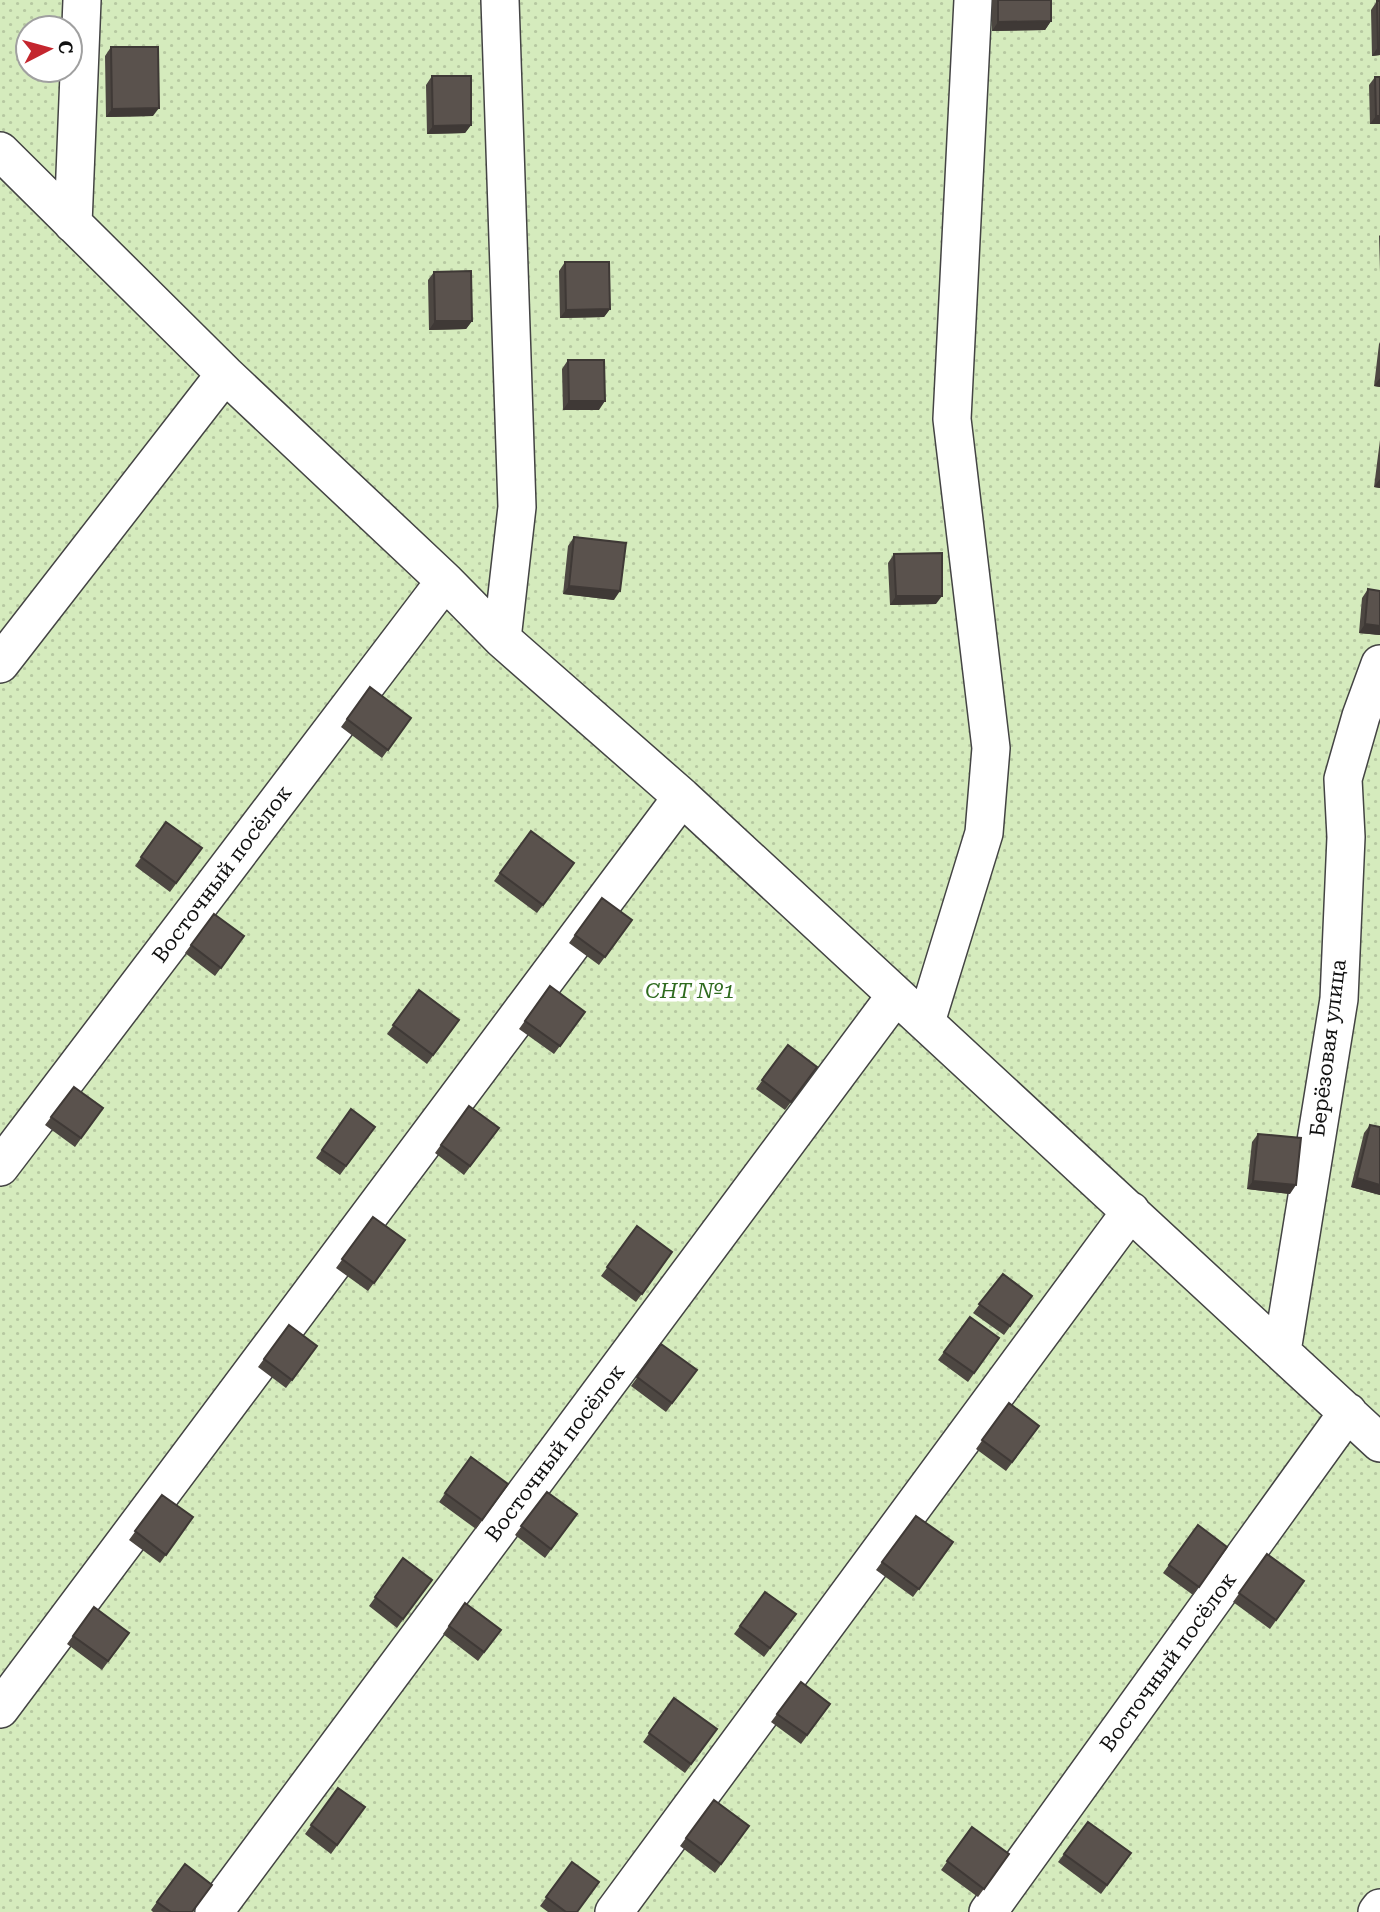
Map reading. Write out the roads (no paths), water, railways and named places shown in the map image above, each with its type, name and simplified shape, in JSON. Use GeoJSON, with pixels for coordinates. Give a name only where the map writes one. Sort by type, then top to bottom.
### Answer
{"type":"FeatureCollection","features":[{"type":"Feature","properties":{"kind":"street"},"geometry":{"type":"LineString","coordinates":[[74,224],[82,0]]}},
{"type":"Feature","properties":{"kind":"street"},"geometry":{"type":"LineString","coordinates":[[500,0],[517,507],[502,639]]}},
{"type":"Feature","properties":{"kind":"street"},"geometry":{"type":"LineString","coordinates":[[926,1022],[984,833],[991,748],[952,419],[973,0]]}},
{"type":"Feature","properties":{"kind":"street"},"geometry":{"type":"LineString","coordinates":[[0,151],[225,374],[445,581],[502,639],[682,797],[1380,1443]]}},
{"type":"Feature","properties":{"kind":"street"},"geometry":{"type":"LineString","coordinates":[[0,664],[225,374]]}},
{"type":"Feature","properties":{"kind":"street","name":"Восточный посёлок"},"geometry":{"type":"LineString","coordinates":[[0,1167],[445,581]]}},
{"type":"Feature","properties":{"kind":"street","name":"Берёзовая улица"},"geometry":{"type":"LineString","coordinates":[[1282,1351],[1339,999],[1346,837],[1343,779],[1361,716],[1380,664]]}},
{"type":"Feature","properties":{"kind":"street"},"geometry":{"type":"LineString","coordinates":[[0,1709],[682,797]]}},
{"type":"Feature","properties":{"kind":"street","name":"Восточный посёлок"},"geometry":{"type":"LineString","coordinates":[[214,1912],[896,995]]}},
{"type":"Feature","properties":{"kind":"street"},"geometry":{"type":"LineString","coordinates":[[614,1912],[1131,1212]]}},
{"type":"Feature","properties":{"kind":"street","name":"Восточный посёлок"},"geometry":{"type":"LineString","coordinates":[[988,1912],[1348,1412]]}},
{"type":"Feature","properties":{"kind":"street"},"geometry":{"type":"LineString","coordinates":[[1377,1912],[1380,1908]]}},
{"type":"Feature","properties":{"kind":"park label","name":"СНТ №1"},"geometry":{"type":"Point","coordinates":[690,991]}}]}
